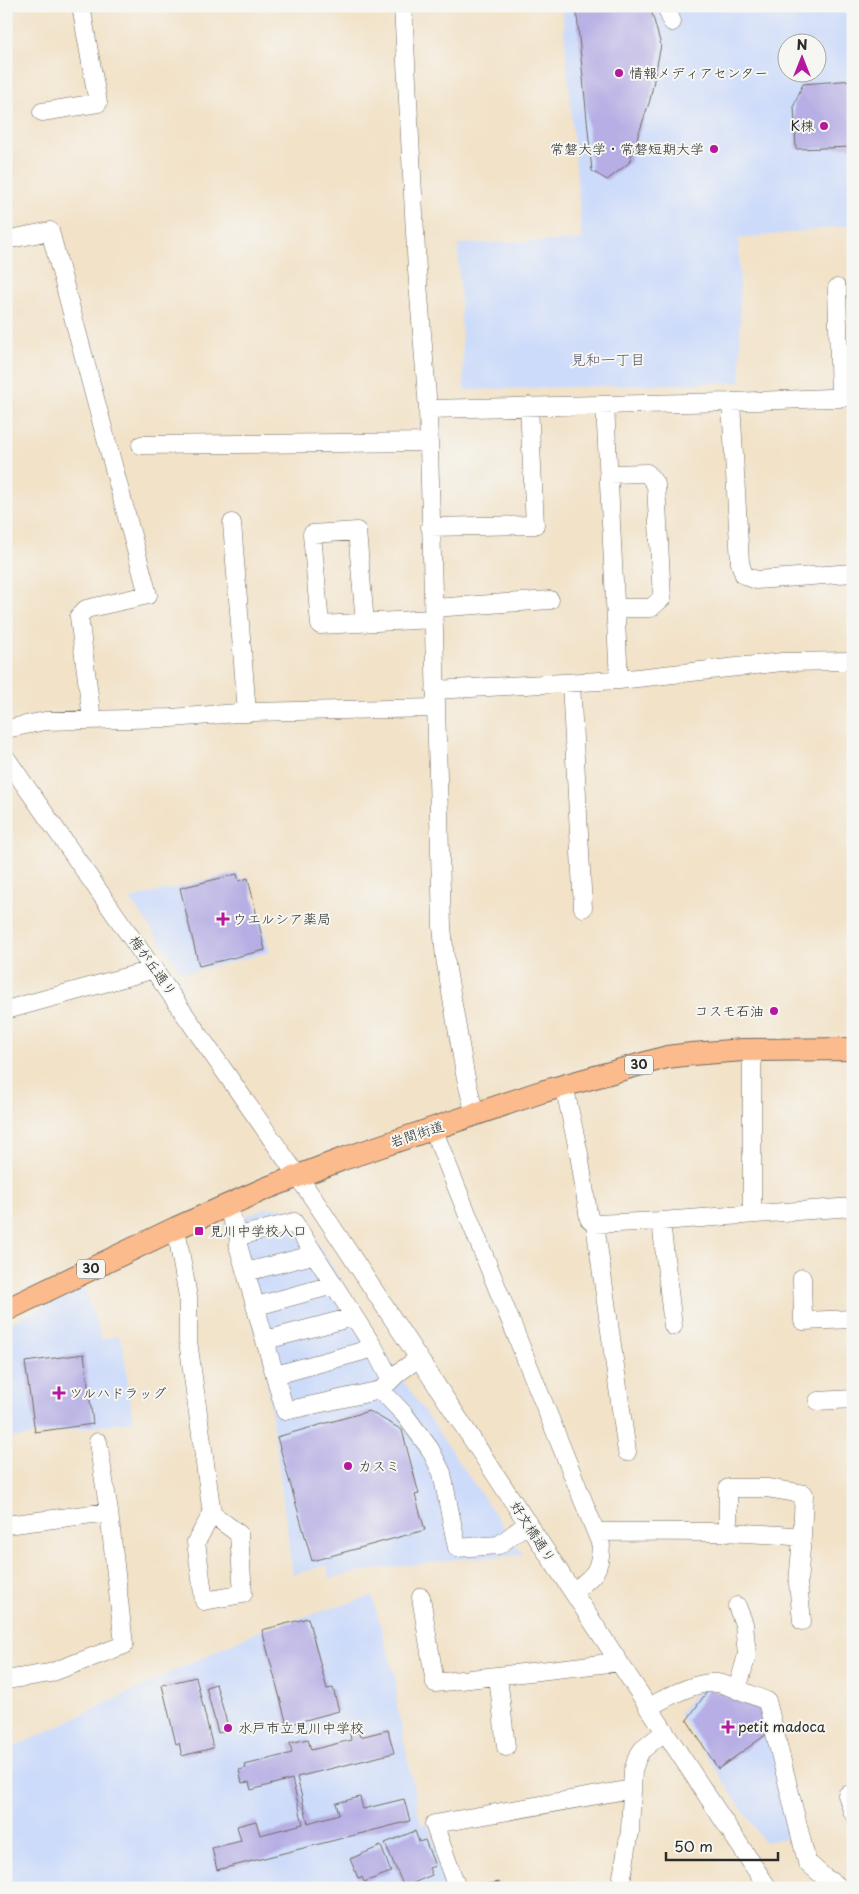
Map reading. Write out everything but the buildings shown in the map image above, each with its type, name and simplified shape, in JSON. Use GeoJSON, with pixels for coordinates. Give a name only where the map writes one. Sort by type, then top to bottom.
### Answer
{"type":"FeatureCollection","features":[{"type":"Feature","properties":{"kind":"main road","name":"岩間街道"},"geometry":{"type":"LineString","coordinates":[[6,1310],[176,1228],[298,1175],[564,1085],[667,1057],[752,1050],[853,1049]]}},
{"type":"Feature","properties":{"kind":"street"},"geometry":{"type":"LineString","coordinates":[[42,112],[98,103],[81,6]]}},
{"type":"Feature","properties":{"kind":"street"},"geometry":{"type":"LineString","coordinates":[[403,6],[417,260],[428,409],[442,926],[445,958],[465,1074],[475,1115]]}},
{"type":"Feature","properties":{"kind":"street"},"geometry":{"type":"LineString","coordinates":[[6,240],[50,231],[148,595],[86,609],[79,616],[92,719]]}},
{"type":"Feature","properties":{"kind":"street"},"geometry":{"type":"LineString","coordinates":[[428,409],[847,398],[836,288]]}},
{"type":"Feature","properties":{"kind":"street"},"geometry":{"type":"LineString","coordinates":[[731,402],[740,563],[744,575],[756,580],[853,573]]}},
{"type":"Feature","properties":{"kind":"street"},"geometry":{"type":"LineString","coordinates":[[605,405],[619,680]]}},
{"type":"Feature","properties":{"kind":"street"},"geometry":{"type":"LineString","coordinates":[[430,527],[535,525],[529,406]]}},
{"type":"Feature","properties":{"kind":"street"},"geometry":{"type":"LineString","coordinates":[[141,445],[428,442]]}},
{"type":"Feature","properties":{"kind":"street"},"geometry":{"type":"LineString","coordinates":[[609,474],[647,474],[656,485],[662,598],[651,608],[616,608]]}},
{"type":"Feature","properties":{"kind":"street"},"geometry":{"type":"LineString","coordinates":[[232,523],[247,713]]}},
{"type":"Feature","properties":{"kind":"street"},"geometry":{"type":"LineString","coordinates":[[366,623],[357,531],[312,534],[320,625],[366,623],[433,613],[550,600]]}},
{"type":"Feature","properties":{"kind":"street"},"geometry":{"type":"LineString","coordinates":[[6,729],[45,721],[171,718],[247,713],[435,699],[782,662],[853,661]]}},
{"type":"Feature","properties":{"kind":"street"},"geometry":{"type":"LineString","coordinates":[[571,683],[583,908]]}},
{"type":"Feature","properties":{"kind":"street","name":"梅が丘通り"},"geometry":{"type":"LineString","coordinates":[[6,758],[298,1175]]}},
{"type":"Feature","properties":{"kind":"street"},"geometry":{"type":"LineString","coordinates":[[6,1010],[155,969]]}},
{"type":"Feature","properties":{"kind":"street"},"geometry":{"type":"LineString","coordinates":[[752,1050],[752,1214]]}},
{"type":"Feature","properties":{"kind":"street"},"geometry":{"type":"LineString","coordinates":[[564,1085],[579,1154],[589,1219],[595,1224],[627,1452]]}},
{"type":"Feature","properties":{"kind":"street"},"geometry":{"type":"LineString","coordinates":[[433,1128],[601,1546],[600,1560],[595,1574],[572,1592]]}},
{"type":"Feature","properties":{"kind":"street","name":"好文橋通り"},"geometry":{"type":"LineString","coordinates":[[298,1175],[768,1888]]}},
{"type":"Feature","properties":{"kind":"street"},"geometry":{"type":"LineString","coordinates":[[226,1206],[239,1236],[238,1244],[285,1411],[386,1385],[419,1358]]}},
{"type":"Feature","properties":{"kind":"street"},"geometry":{"type":"LineString","coordinates":[[595,1224],[853,1207]]}},
{"type":"Feature","properties":{"kind":"street"},"geometry":{"type":"LineString","coordinates":[[661,1221],[673,1326]]}},
{"type":"Feature","properties":{"kind":"street"},"geometry":{"type":"LineString","coordinates":[[239,1236],[294,1222],[332,1285],[374,1348],[386,1385],[404,1414],[430,1449],[442,1473],[457,1548],[499,1545],[528,1523]]}},
{"type":"Feature","properties":{"kind":"street"},"geometry":{"type":"LineString","coordinates":[[176,1228],[188,1297],[188,1341],[212,1514],[196,1542],[204,1601],[243,1594],[239,1534],[212,1514]]}},
{"type":"Feature","properties":{"kind":"street"},"geometry":{"type":"LineString","coordinates":[[246,1272],[314,1255]]}},
{"type":"Feature","properties":{"kind":"street"},"geometry":{"type":"LineString","coordinates":[[802,1278],[803,1321],[853,1319]]}},
{"type":"Feature","properties":{"kind":"street"},"geometry":{"type":"LineString","coordinates":[[257,1306],[332,1285]]}},
{"type":"Feature","properties":{"kind":"street"},"geometry":{"type":"LineString","coordinates":[[266,1340],[353,1317]]}},
{"type":"Feature","properties":{"kind":"street"},"geometry":{"type":"LineString","coordinates":[[276,1375],[374,1348]]}},
{"type":"Feature","properties":{"kind":"street"},"geometry":{"type":"LineString","coordinates":[[818,1401],[853,1400]]}},
{"type":"Feature","properties":{"kind":"street"},"geometry":{"type":"LineString","coordinates":[[6,1680],[50,1673],[124,1644],[109,1512],[98,1442]]}},
{"type":"Feature","properties":{"kind":"street"},"geometry":{"type":"LineString","coordinates":[[728,1533],[728,1488],[768,1488],[804,1494],[798,1583],[802,1622]]}},
{"type":"Feature","properties":{"kind":"street"},"geometry":{"type":"LineString","coordinates":[[6,1525],[109,1512]]}},
{"type":"Feature","properties":{"kind":"street"},"geometry":{"type":"LineString","coordinates":[[596,1532],[771,1534],[802,1537]]}},
{"type":"Feature","properties":{"kind":"street"},"geometry":{"type":"LineString","coordinates":[[421,1597],[434,1683],[618,1662]]}},
{"type":"Feature","properties":{"kind":"street"},"geometry":{"type":"LineString","coordinates":[[737,1606],[744,1624],[747,1656],[737,1690]]}},
{"type":"Feature","properties":{"kind":"street"},"geometry":{"type":"LineString","coordinates":[[498,1676],[506,1747]]}},
{"type":"Feature","properties":{"kind":"street"},"geometry":{"type":"LineString","coordinates":[[648,1708],[663,1699],[699,1685],[717,1682],[768,1701],[807,1862],[824,1878],[841,1888]]}},
{"type":"Feature","properties":{"kind":"street"},"geometry":{"type":"LineString","coordinates":[[620,1888],[630,1831],[632,1771],[636,1758],[642,1750],[664,1732]]}},
{"type":"Feature","properties":{"kind":"street"},"geometry":{"type":"LineString","coordinates":[[457,1888],[434,1824],[632,1789]]}},
{"type":"Feature","properties":{"kind":"street"},"geometry":{"type":"LineString","coordinates":[[847,1795],[853,1813]]}},
{"type":"Feature","properties":{"kind":"shaded area","name":"常磐大学・常磐短期大学"},"geometry":{"type":"Polygon","coordinates":[[[562,6],[853,6],[853,225],[739,239],[741,382],[464,390],[458,244],[582,240],[562,6]]]}},
{"type":"Feature","properties":{"kind":"shaded area","name":"ウエルシア薬局"},"geometry":{"type":"Polygon","coordinates":[[[238,872],[240,879],[248,877],[270,952],[192,972],[181,971],[130,899],[238,872]]]}},
{"type":"Feature","properties":{"kind":"shaded area"},"geometry":{"type":"Polygon","coordinates":[[[267,1207],[283,1208],[299,1213],[398,1373],[523,1555],[461,1559],[370,1570],[330,1578],[327,1565],[293,1575],[263,1350],[255,1331],[225,1225],[267,1207]]]}},
{"type":"Feature","properties":{"kind":"shaded area"},"geometry":{"type":"Polygon","coordinates":[[[84,1287],[102,1340],[119,1335],[123,1345],[133,1421],[6,1439],[6,1325],[84,1287]]]}},
{"type":"Feature","properties":{"kind":"shaded area","name":"水戸市立見川中学校"},"geometry":{"type":"Polygon","coordinates":[[[372,1596],[396,1680],[397,1705],[421,1825],[428,1824],[451,1888],[6,1888],[6,1751],[260,1630],[372,1596]]]}},
{"type":"Feature","properties":{"kind":"shaded area"},"geometry":{"type":"Polygon","coordinates":[[[700,1687],[763,1703],[794,1837],[764,1842],[679,1714],[700,1687]]]}},
{"type":"Feature","properties":{"kind":"place","name":"情報メディアセンター"},"geometry":{"type":"Point","coordinates":[619,73]}},
{"type":"Feature","properties":{"kind":"place","name":"K棟"},"geometry":{"type":"Point","coordinates":[824,126]}},
{"type":"Feature","properties":{"kind":"place","name":"常磐大学・常磐短期大学"},"geometry":{"type":"Point","coordinates":[714,149]}},
{"type":"Feature","properties":{"kind":"place","name":"ウエルシア薬局"},"geometry":{"type":"Point","coordinates":[223,919]}},
{"type":"Feature","properties":{"kind":"place","name":"コスモ石油"},"geometry":{"type":"Point","coordinates":[774,1011]}},
{"type":"Feature","properties":{"kind":"place","name":"見川中学校入口"},"geometry":{"type":"Point","coordinates":[199,1231]}},
{"type":"Feature","properties":{"kind":"place","name":"ツルハドラッグ"},"geometry":{"type":"Point","coordinates":[59,1393]}},
{"type":"Feature","properties":{"kind":"place","name":"カスミ"},"geometry":{"type":"Point","coordinates":[348,1466]}},
{"type":"Feature","properties":{"kind":"place","name":"petit madoca"},"geometry":{"type":"Point","coordinates":[728,1727]}},
{"type":"Feature","properties":{"kind":"place","name":"水戸市立見川中学校"},"geometry":{"type":"Point","coordinates":[228,1728]}},
{"type":"Feature","properties":{"kind":"district","name":"見和一丁目"},"geometry":{"type":"Point","coordinates":[608,360]}}]}
